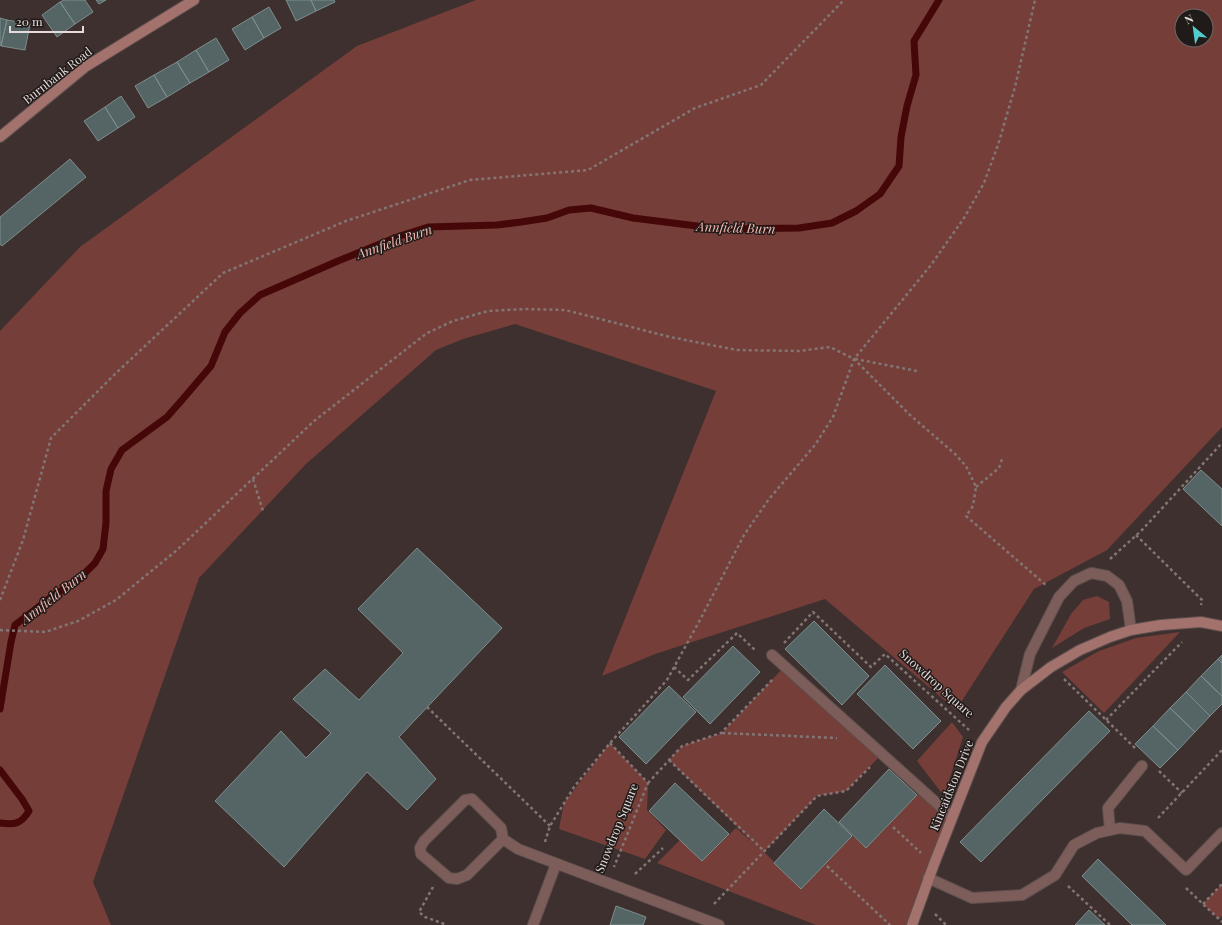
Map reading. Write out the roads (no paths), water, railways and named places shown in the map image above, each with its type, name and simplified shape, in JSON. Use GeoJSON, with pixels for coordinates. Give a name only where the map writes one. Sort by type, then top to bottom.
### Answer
{"type":"FeatureCollection","features":[{"type":"Feature","properties":{"kind":"street","name":"Burnbank Road"},"geometry":{"type":"LineString","coordinates":[[0,137],[85,67],[194,0]]}},
{"type":"Feature","properties":{"kind":"street"},"geometry":{"type":"LineString","coordinates":[[1021,690],[1030,654],[1059,597],[1074,581],[1091,573],[1106,576],[1119,585],[1127,602],[1131,630]]}},
{"type":"Feature","properties":{"kind":"street","name":"Kincaidston Drive"},"geometry":{"type":"LineString","coordinates":[[912,925],[928,878],[982,742],[1006,707],[1021,690],[1051,667],[1080,650],[1131,630],[1161,625],[1201,622],[1222,626]]}},
{"type":"Feature","properties":{"kind":"street"},"geometry":{"type":"LineString","coordinates":[[772,655],[952,817]]}},
{"type":"Feature","properties":{"kind":"street"},"geometry":{"type":"LineString","coordinates":[[1110,830],[1108,808],[1142,766]]}},
{"type":"Feature","properties":{"kind":"street"},"geometry":{"type":"LineString","coordinates":[[503,839],[467,875],[457,879],[449,878],[421,854],[420,848],[424,841],[465,800],[472,799],[501,828],[503,839],[518,850],[719,925]]}},
{"type":"Feature","properties":{"kind":"street"},"geometry":{"type":"LineString","coordinates":[[928,878],[972,898],[1022,895],[1055,875],[1074,846],[1097,833],[1120,828],[1145,831],[1186,870],[1222,834]]}},
{"type":"Feature","properties":{"kind":"street"},"geometry":{"type":"LineString","coordinates":[[533,925],[556,864]]}},
{"type":"Feature","properties":{"kind":"waterway","name":"Annfield Burn"},"geometry":{"type":"LineString","coordinates":[[0,709],[15,625],[55,594],[75,583],[95,563],[103,549],[106,523],[106,491],[111,469],[122,450],[167,417],[211,366],[225,332],[240,313],[260,295],[397,237],[428,227],[497,225],[547,218],[569,210],[591,208],[633,218],[721,229],[799,228],[832,223],[856,211],[880,194],[899,166],[901,137],[907,106],[916,75],[914,41],[939,0]]}},
{"type":"Feature","properties":{"kind":"waterway","name":"Annfield Burn"},"geometry":{"type":"LineString","coordinates":[[0,770],[22,799],[29,811],[23,819],[17,823],[0,823]]}}]}
